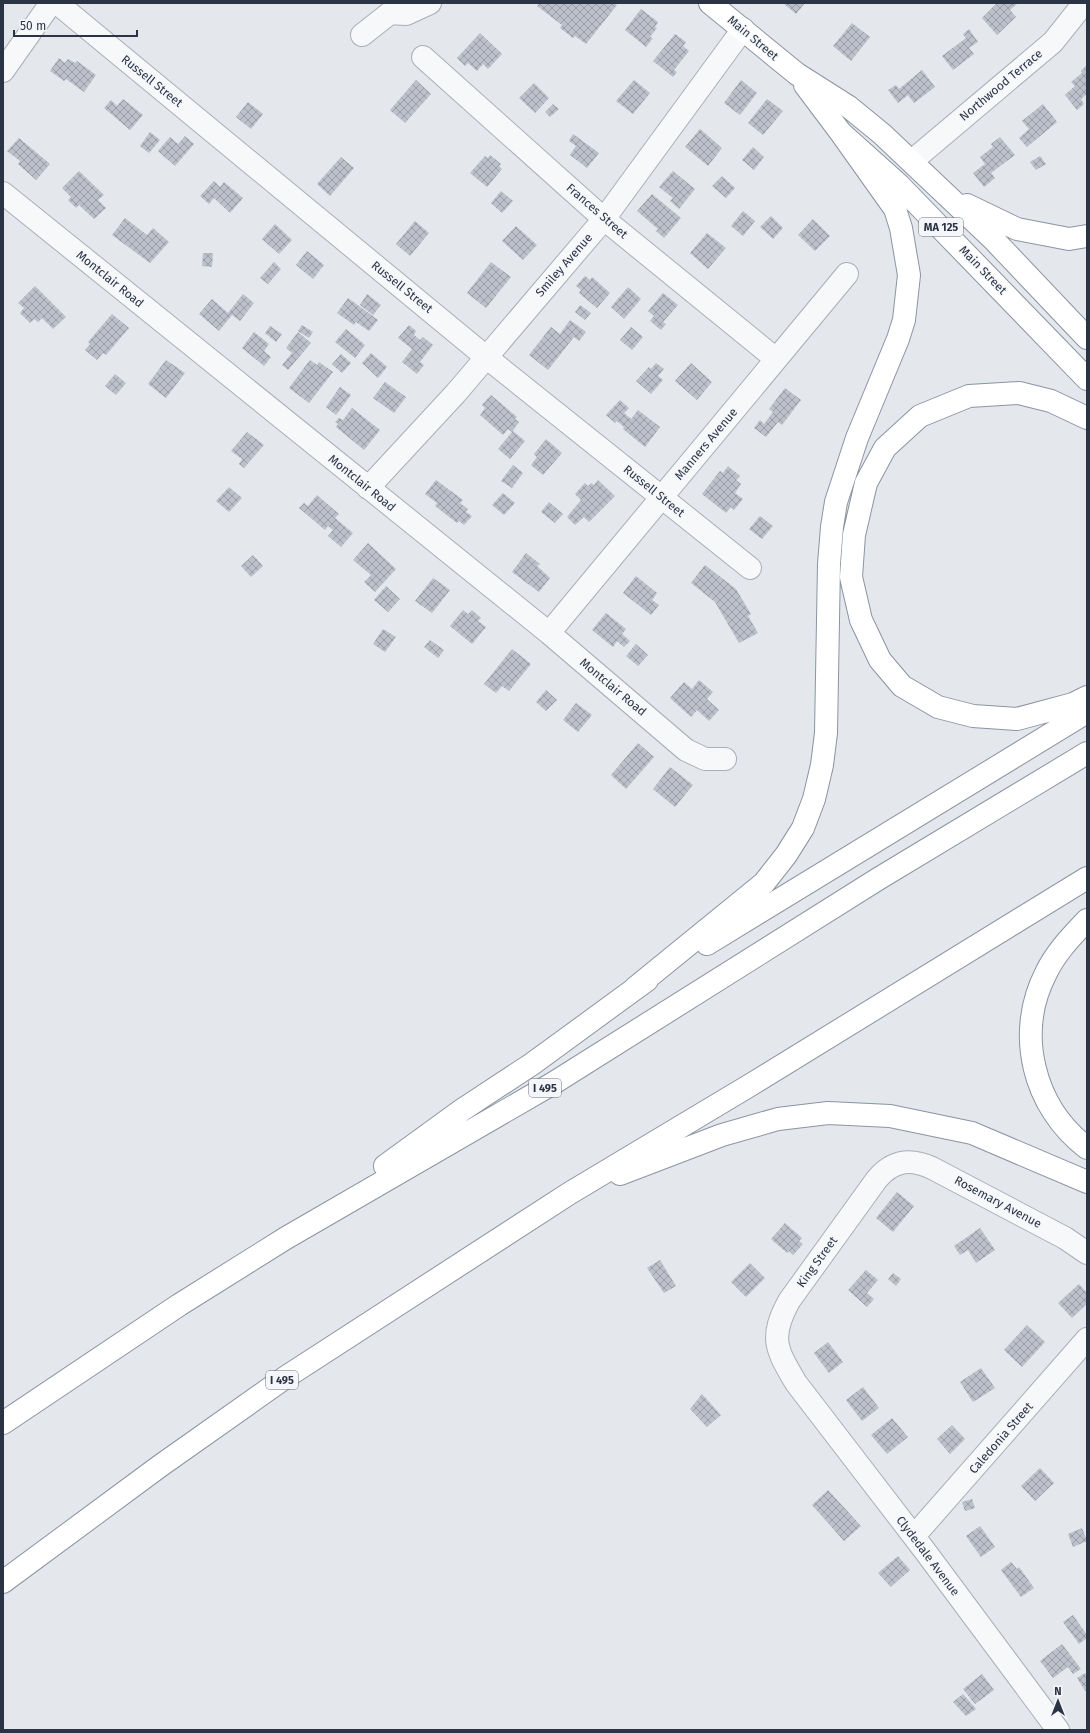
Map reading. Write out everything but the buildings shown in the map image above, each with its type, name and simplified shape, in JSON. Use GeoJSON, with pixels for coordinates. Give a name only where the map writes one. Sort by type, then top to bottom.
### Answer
{"type":"FeatureCollection","features":[{"type":"Feature","properties":{"kind":"highway","name":"Main Street"},"geometry":{"type":"LineString","coordinates":[[710,3],[797,74],[849,107],[912,161],[993,239],[1087,338]]}},
{"type":"Feature","properties":{"kind":"highway","name":"Main Street"},"geometry":{"type":"LineString","coordinates":[[797,74],[841,133],[904,190],[1087,379]]}},
{"type":"Feature","properties":{"kind":"highway"},"geometry":{"type":"LineString","coordinates":[[286,1238],[462,1110],[532,1064],[635,988],[764,883],[786,855],[803,828],[814,799],[822,765],[826,733],[829,564],[836,502],[857,438],[898,339],[904,320],[909,275],[901,228],[895,209],[841,133]]}},
{"type":"Feature","properties":{"kind":"highway"},"geometry":{"type":"LineString","coordinates":[[950,196],[1017,229],[1069,239],[1087,236]]}},
{"type":"Feature","properties":{"kind":"highway"},"geometry":{"type":"LineString","coordinates":[[1087,418],[1051,401],[1019,394],[969,396],[920,416],[885,448],[866,483],[854,535],[851,577],[861,620],[880,660],[902,686],[938,707],[973,716],[1017,719],[1073,704],[1087,697]]}},
{"type":"Feature","properties":{"kind":"highway"},"geometry":{"type":"LineString","coordinates":[[635,988],[1087,712]]}},
{"type":"Feature","properties":{"kind":"highway","name":"I 495"},"geometry":{"type":"LineString","coordinates":[[3,1423],[179,1305],[286,1238],[552,1084],[871,883],[1087,754]]}},
{"type":"Feature","properties":{"kind":"highway","name":"I 495"},"geometry":{"type":"LineString","coordinates":[[3,1582],[154,1470],[286,1378],[570,1193],[752,1084],[1087,878]]}},
{"type":"Feature","properties":{"kind":"highway"},"geometry":{"type":"LineString","coordinates":[[1087,920],[1057,954],[1046,972],[1037,991],[1032,1010],[1030,1030],[1033,1064],[1047,1101],[1066,1129],[1087,1148]]}},
{"type":"Feature","properties":{"kind":"highway"},"geometry":{"type":"LineString","coordinates":[[570,1193],[673,1155],[722,1135],[778,1119],[828,1113],[890,1116],[972,1133],[1087,1182]]}},
{"type":"Feature","properties":{"kind":"street"},"geometry":{"type":"LineString","coordinates":[[3,71],[51,3]]}},
{"type":"Feature","properties":{"kind":"street","name":"Russell Street"},"geometry":{"type":"LineString","coordinates":[[57,3],[486,357],[750,568]]}},
{"type":"Feature","properties":{"kind":"street"},"geometry":{"type":"LineString","coordinates":[[362,35],[390,13],[406,14],[430,3]]}},
{"type":"Feature","properties":{"kind":"street","name":"Northwood Terrace"},"geometry":{"type":"LineString","coordinates":[[912,161],[1053,42],[1082,13]]}},
{"type":"Feature","properties":{"kind":"street","name":"Smiley Avenue"},"geometry":{"type":"LineString","coordinates":[[368,488],[456,393],[604,219],[743,29]]}},
{"type":"Feature","properties":{"kind":"street","name":"Frances Street"},"geometry":{"type":"LineString","coordinates":[[423,57],[604,219],[776,359]]}},
{"type":"Feature","properties":{"kind":"street","name":"Montclair Road"},"geometry":{"type":"LineString","coordinates":[[3,193],[549,633],[686,750],[705,759],[725,759]]}},
{"type":"Feature","properties":{"kind":"street","name":"Manners Avenue"},"geometry":{"type":"LineString","coordinates":[[549,633],[847,274]]}},
{"type":"Feature","properties":{"kind":"street","name":"Rosemary Avenue"},"geometry":{"type":"LineString","coordinates":[[905,1161],[919,1162],[932,1168],[1065,1238],[1087,1253]]}},
{"type":"Feature","properties":{"kind":"street","name":"King Street"},"geometry":{"type":"LineString","coordinates":[[796,1383],[783,1360],[777,1343],[778,1323],[789,1301],[877,1179],[891,1166],[905,1161]]}},
{"type":"Feature","properties":{"kind":"street","name":"Caledonia Street"},"geometry":{"type":"LineString","coordinates":[[914,1536],[1087,1339]]}},
{"type":"Feature","properties":{"kind":"street","name":"Clydedale Avenue"},"geometry":{"type":"LineString","coordinates":[[796,1383],[914,1536],[1058,1730]]}}]}
